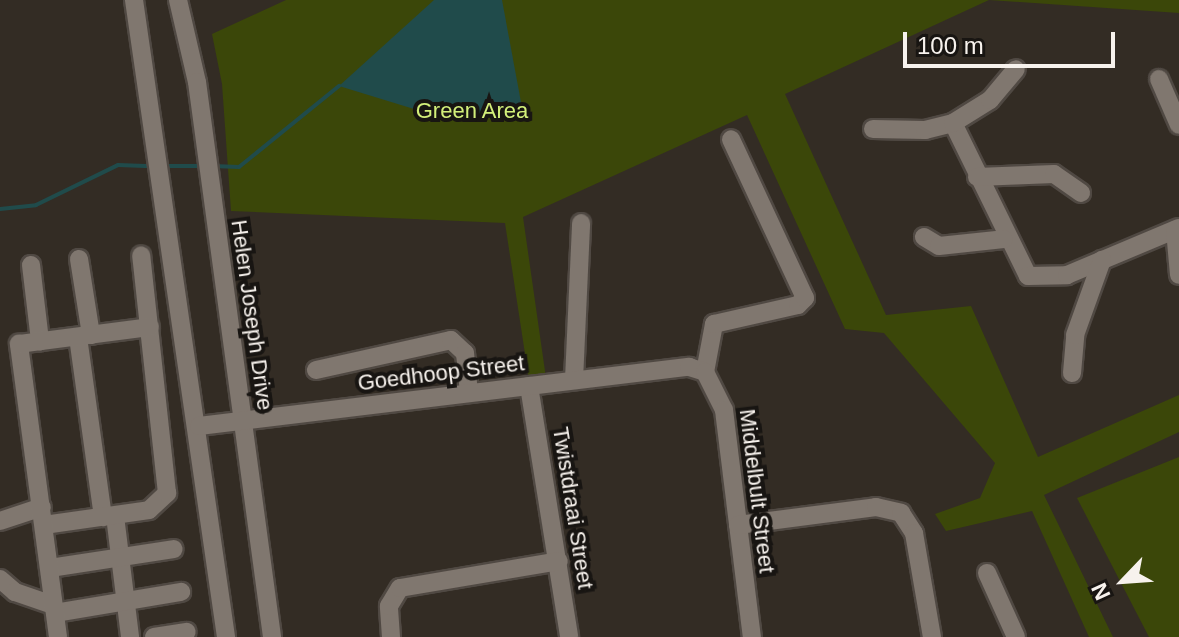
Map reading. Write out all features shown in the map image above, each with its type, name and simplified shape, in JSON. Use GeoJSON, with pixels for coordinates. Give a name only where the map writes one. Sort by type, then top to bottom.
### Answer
{"type":"FeatureCollection","features":[{"type":"Feature","properties":{"kind":"street","name":"Helen Joseph Drive"},"geometry":{"type":"LineString","coordinates":[[178,0],[197,82],[272,637]]}},
{"type":"Feature","properties":{"kind":"street"},"geometry":{"type":"LineString","coordinates":[[137,6],[199,426],[226,637]]}},
{"type":"Feature","properties":{"kind":"street"},"geometry":{"type":"LineString","coordinates":[[873,129],[925,130],[953,123],[990,100],[1016,69]]}},
{"type":"Feature","properties":{"kind":"street"},"geometry":{"type":"LineString","coordinates":[[1159,79],[1179,125]]}},
{"type":"Feature","properties":{"kind":"street"},"geometry":{"type":"LineString","coordinates":[[953,123],[1019,268],[1036,279],[1102,260],[1177,229],[1179,275]]}},
{"type":"Feature","properties":{"kind":"street"},"geometry":{"type":"LineString","coordinates":[[697,370],[714,324],[805,298],[731,139]]}},
{"type":"Feature","properties":{"kind":"street"},"geometry":{"type":"LineString","coordinates":[[977,177],[1054,174],[1081,193]]}},
{"type":"Feature","properties":{"kind":"street"},"geometry":{"type":"LineString","coordinates":[[574,380],[581,223]]}},
{"type":"Feature","properties":{"kind":"street"},"geometry":{"type":"LineString","coordinates":[[924,237],[939,246],[1004,239]]}},
{"type":"Feature","properties":{"kind":"street"},"geometry":{"type":"LineString","coordinates":[[0,521],[43,516],[109,516],[149,510],[167,493],[141,255]]}},
{"type":"Feature","properties":{"kind":"street"},"geometry":{"type":"LineString","coordinates":[[79,259],[85,336],[109,516],[120,559],[130,637]]}},
{"type":"Feature","properties":{"kind":"street"},"geometry":{"type":"LineString","coordinates":[[1072,373],[1075,335],[1102,260]]}},
{"type":"Feature","properties":{"kind":"street"},"geometry":{"type":"LineString","coordinates":[[31,265],[40,341]]}},
{"type":"Feature","properties":{"kind":"street"},"geometry":{"type":"LineString","coordinates":[[0,347],[150,327]]}},
{"type":"Feature","properties":{"kind":"street"},"geometry":{"type":"LineString","coordinates":[[316,370],[458,341],[465,353],[469,393]]}},
{"type":"Feature","properties":{"kind":"street"},"geometry":{"type":"LineString","coordinates":[[19,344],[58,637]]}},
{"type":"Feature","properties":{"kind":"street","name":"Goedhoop Street"},"geometry":{"type":"LineString","coordinates":[[199,426],[574,380],[697,370]]}},
{"type":"Feature","properties":{"kind":"street","name":"Middelbult Street"},"geometry":{"type":"LineString","coordinates":[[697,370],[724,410],[752,637]]}},
{"type":"Feature","properties":{"kind":"street","name":"Twistdraai Street"},"geometry":{"type":"LineString","coordinates":[[529,386],[569,637]]}},
{"type":"Feature","properties":{"kind":"street"},"geometry":{"type":"LineString","coordinates":[[738,525],[876,507],[901,513],[914,533],[932,637]]}},
{"type":"Feature","properties":{"kind":"street"},"geometry":{"type":"LineString","coordinates":[[50,568],[174,549]]}},
{"type":"Feature","properties":{"kind":"street"},"geometry":{"type":"LineString","coordinates":[[391,637],[389,606],[400,588],[559,561]]}},
{"type":"Feature","properties":{"kind":"street"},"geometry":{"type":"LineString","coordinates":[[987,573],[1016,637]]}},
{"type":"Feature","properties":{"kind":"street"},"geometry":{"type":"LineString","coordinates":[[0,579],[15,592],[54,609],[126,602],[181,592]]}},
{"type":"Feature","properties":{"kind":"street"},"geometry":{"type":"LineString","coordinates":[[154,637],[187,632]]}},
{"type":"Feature","properties":{"kind":"green space","name":"Green Area"},"geometry":{"type":"Polygon","coordinates":[[[286,0],[989,0],[785,94],[886,315],[971,306],[1038,457],[1179,395],[1179,432],[1044,495],[1113,637],[1089,637],[1032,511],[946,531],[935,514],[980,498],[995,463],[884,333],[845,329],[747,115],[523,217],[546,378],[529,380],[505,223],[231,211],[222,84],[212,34],[286,0]]]}},
{"type":"Feature","properties":{"kind":"green space"},"geometry":{"type":"Polygon","coordinates":[[[989,0],[1179,0],[1179,13],[989,0]]]}},
{"type":"Feature","properties":{"kind":"green space"},"geometry":{"type":"Polygon","coordinates":[[[1179,457],[1179,637],[1149,637],[1077,498],[1179,457]]]}},
{"type":"Feature","properties":{"kind":"water"},"geometry":{"type":"Polygon","coordinates":[[[434,0],[502,0],[523,113],[427,113],[339,86],[434,0]]]}},
{"type":"Feature","properties":{"kind":"waterway"},"geometry":{"type":"LineString","coordinates":[[213,166],[239,167],[339,86]]}},
{"type":"Feature","properties":{"kind":"waterway"},"geometry":{"type":"LineString","coordinates":[[0,209],[36,205],[118,165],[152,166]]}},
{"type":"Feature","properties":{"kind":"waterway"},"geometry":{"type":"LineString","coordinates":[[165,166],[204,166]]}}]}
